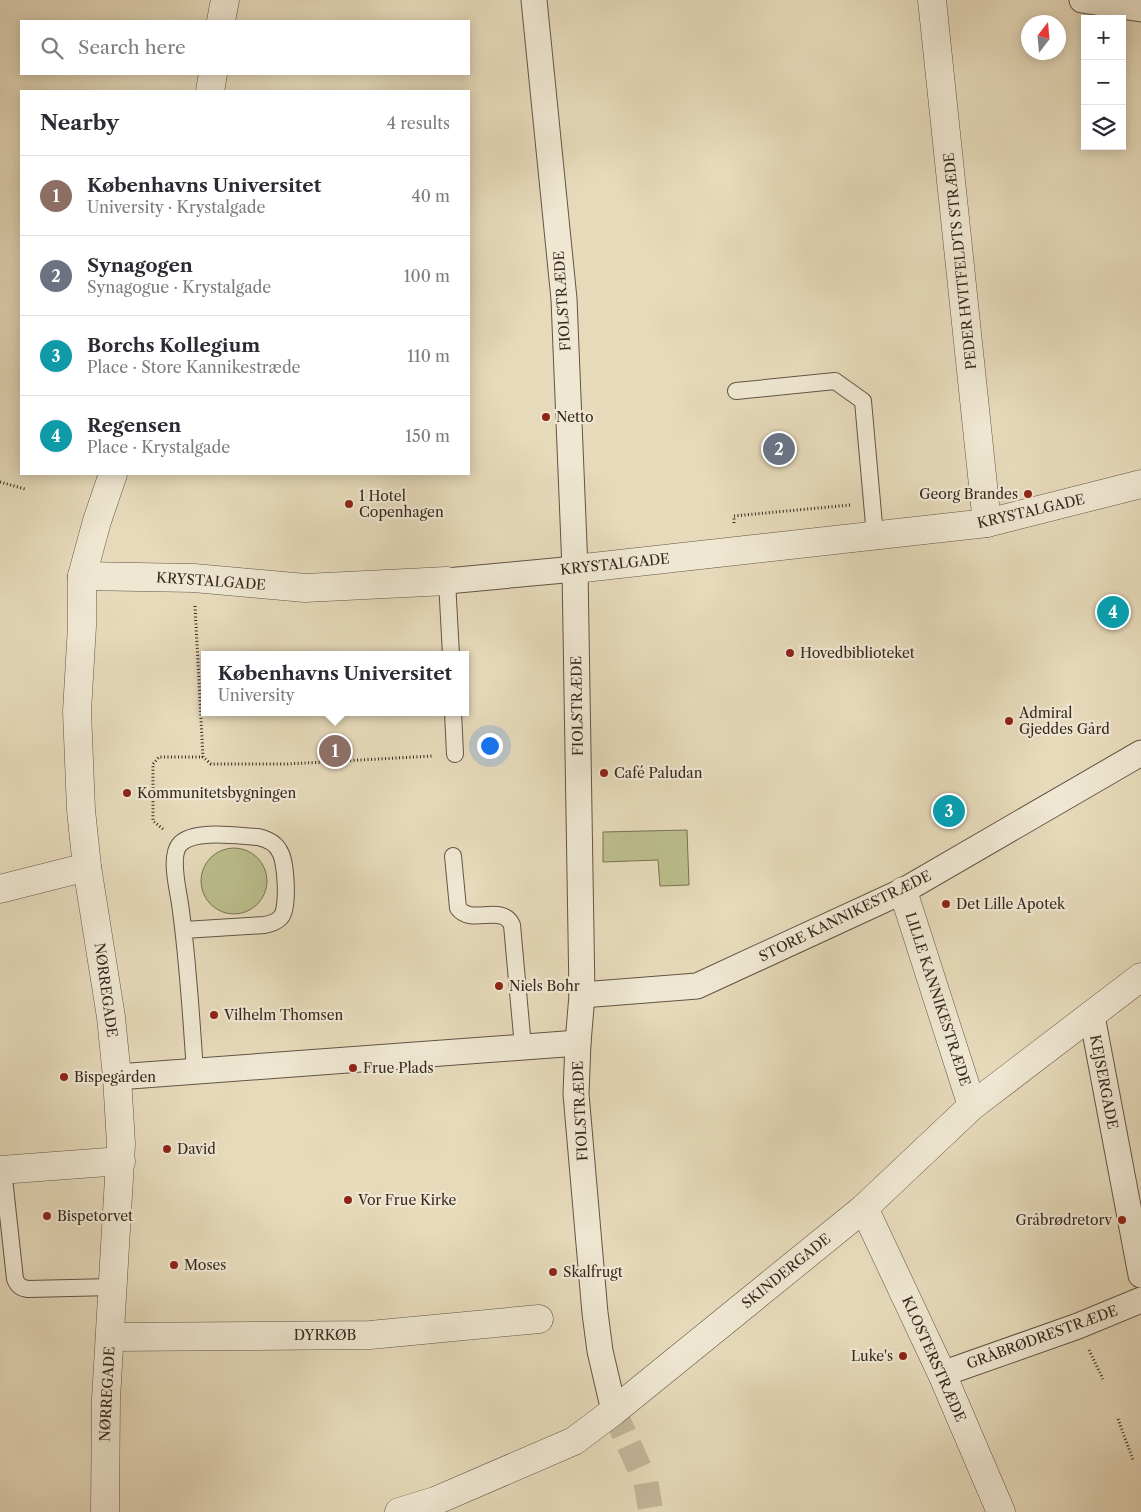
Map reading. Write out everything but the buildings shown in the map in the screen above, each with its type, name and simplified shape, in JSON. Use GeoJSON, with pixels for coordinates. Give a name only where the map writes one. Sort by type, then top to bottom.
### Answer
{"type":"FeatureCollection","features":[{"type":"Feature","properties":{"kind":"street"},"geometry":{"type":"LineString","coordinates":[[221,20],[225,0]]}},
{"type":"Feature","properties":{"kind":"street","name":"FIOLSTRÆDE"},"geometry":{"type":"LineString","coordinates":[[534,0],[564,299],[575,569],[582,995],[576,1094],[595,1313],[600,1351],[614,1411]]}},
{"type":"Feature","properties":{"kind":"street","name":"PEDER HVITFELDTS STRÆDE"},"geometry":{"type":"LineString","coordinates":[[932,0],[988,523]]}},
{"type":"Feature","properties":{"kind":"street"},"geometry":{"type":"LineString","coordinates":[[1082,0],[1141,9]]}},
{"type":"Feature","properties":{"kind":"street"},"geometry":{"type":"LineString","coordinates":[[210,90],[213,75]]}},
{"type":"Feature","properties":{"kind":"street","name":"NØRREGADE"},"geometry":{"type":"LineString","coordinates":[[105,1512],[105,1434],[121,1162],[117,1077],[111,1017],[87,867],[81,810],[76,711],[82,626],[82,576],[97,521],[113,475]]}},
{"type":"Feature","properties":{"kind":"street","name":"KRYSTALGADE"},"geometry":{"type":"LineString","coordinates":[[82,576],[194,578],[305,588],[447,581],[575,569],[988,523],[1141,484]]}},
{"type":"Feature","properties":{"kind":"street","name":"STORE KANNIKESTRÆDE"},"geometry":{"type":"LineString","coordinates":[[582,995],[697,986],[903,891],[1141,753]]}},
{"type":"Feature","properties":{"kind":"street"},"geometry":{"type":"LineString","coordinates":[[0,888],[87,867]]}},
{"type":"Feature","properties":{"kind":"street","name":"LILLE KANNIKESTRÆDE"},"geometry":{"type":"LineString","coordinates":[[903,891],[972,1106]]}},
{"type":"Feature","properties":{"kind":"street","name":"SKINDERGADE"},"geometry":{"type":"LineString","coordinates":[[399,1512],[438,1507],[574,1441],[614,1411],[864,1208],[972,1106],[1141,977]]}},
{"type":"Feature","properties":{"kind":"street","name":"KEJSERGADE"},"geometry":{"type":"LineString","coordinates":[[1092,1016],[1141,1275]]}},
{"type":"Feature","properties":{"kind":"street"},"geometry":{"type":"LineString","coordinates":[[117,1077],[578,1043]]}},
{"type":"Feature","properties":{"kind":"street"},"geometry":{"type":"LineString","coordinates":[[2,1169],[121,1162]]}},
{"type":"Feature","properties":{"kind":"street","name":"KLOSTERSTRÆDE"},"geometry":{"type":"LineString","coordinates":[[864,1208],[942,1374],[1001,1512]]}},
{"type":"Feature","properties":{"kind":"street","name":"GRÅBRØDRESTRÆDE"},"geometry":{"type":"LineString","coordinates":[[942,1374],[1078,1326],[1141,1300]]}},
{"type":"Feature","properties":{"kind":"street","name":"DYRKØB"},"geometry":{"type":"LineString","coordinates":[[110,1337],[370,1335],[539,1319]]}},
{"type":"Feature","properties":{"kind":"lane"},"geometry":{"type":"LineString","coordinates":[[736,392],[834,381],[862,401],[875,536]]}},
{"type":"Feature","properties":{"kind":"lane"},"geometry":{"type":"LineString","coordinates":[[447,581],[450,651]]}},
{"type":"Feature","properties":{"kind":"lane"},"geometry":{"type":"LineString","coordinates":[[453,716],[455,754]]}},
{"type":"Feature","properties":{"kind":"lane"},"geometry":{"type":"LineString","coordinates":[[184,930],[264,925],[281,918],[285,911],[286,903],[283,860],[280,852],[267,839],[258,837],[199,835],[189,838],[180,844],[175,851],[174,865],[184,930],[195,1071]]}},
{"type":"Feature","properties":{"kind":"lane"},"geometry":{"type":"LineString","coordinates":[[454,856],[458,908],[462,914],[468,916],[503,916],[509,918],[512,925],[523,1047]]}},
{"type":"Feature","properties":{"kind":"lane"},"geometry":{"type":"LineString","coordinates":[[2,1169],[15,1278],[18,1285],[21,1288],[28,1289],[113,1287]]}},
{"type":"Feature","properties":{"kind":"path"},"geometry":{"type":"LineString","coordinates":[[0,482],[25,489]]}},
{"type":"Feature","properties":{"kind":"path"},"geometry":{"type":"LineString","coordinates":[[194,578],[203,757]]}},
{"type":"Feature","properties":{"kind":"path"},"geometry":{"type":"LineString","coordinates":[[180,844],[153,821],[153,764],[159,757],[203,757],[211,764],[287,764],[455,754]]}},
{"type":"Feature","properties":{"kind":"path"},"geometry":{"type":"LineString","coordinates":[[1118,1420],[1133,1460]]}},
{"type":"Feature","properties":{"kind":"green space"},"geometry":{"type":"Polygon","coordinates":[[[687,830],[689,885],[660,886],[658,860],[603,862],[603,832],[687,830]]]}},
{"type":"Feature","properties":{"kind":"green space"},"geometry":{"type":"Polygon","coordinates":[[[234,848],[247,850],[262,863],[265,868],[267,881],[265,894],[252,909],[247,912],[234,914],[221,912],[206,899],[203,894],[201,881],[203,868],[216,853],[221,850],[234,848]]]}},
{"type":"Feature","properties":{"kind":"tunnel"},"geometry":{"type":"LineString","coordinates":[[614,1411],[642,1474]]}},
{"type":"Feature","properties":{"kind":"tunnel"},"geometry":{"type":"LineString","coordinates":[[646,1483],[651,1512]]}},
{"type":"Feature","properties":{"kind":"place","name":"Netto"},"geometry":{"type":"Point","coordinates":[546,417]}},
{"type":"Feature","properties":{"kind":"place","name":"Synagogen"},"geometry":{"type":"Point","coordinates":[779,449]}},
{"type":"Feature","properties":{"kind":"place","name":"Georg Brandes"},"geometry":{"type":"Point","coordinates":[1028,494]}},
{"type":"Feature","properties":{"kind":"place","name":"1 Hotel Copenhagen"},"geometry":{"type":"Point","coordinates":[349,504]}},
{"type":"Feature","properties":{"kind":"place","name":"Regensen"},"geometry":{"type":"Point","coordinates":[1113,612]}},
{"type":"Feature","properties":{"kind":"place","name":"Hovedbiblioteket"},"geometry":{"type":"Point","coordinates":[790,653]}},
{"type":"Feature","properties":{"kind":"place","name":"Admiral Gjeddes Gård"},"geometry":{"type":"Point","coordinates":[1009,721]}},
{"type":"Feature","properties":{"kind":"place","name":"Københavns Universitet"},"geometry":{"type":"Point","coordinates":[335,751]}},
{"type":"Feature","properties":{"kind":"place","name":"Café Paludan"},"geometry":{"type":"Point","coordinates":[604,773]}},
{"type":"Feature","properties":{"kind":"place","name":"Kommunitetsbygningen"},"geometry":{"type":"Point","coordinates":[127,793]}},
{"type":"Feature","properties":{"kind":"place","name":"Borchs Kollegium"},"geometry":{"type":"Point","coordinates":[949,811]}},
{"type":"Feature","properties":{"kind":"place","name":"Det Lille Apotek"},"geometry":{"type":"Point","coordinates":[946,904]}},
{"type":"Feature","properties":{"kind":"place","name":"Niels Bohr"},"geometry":{"type":"Point","coordinates":[499,986]}},
{"type":"Feature","properties":{"kind":"place","name":"Vilhelm Thomsen"},"geometry":{"type":"Point","coordinates":[214,1015]}},
{"type":"Feature","properties":{"kind":"place","name":"Frue Plads"},"geometry":{"type":"Point","coordinates":[353,1068]}},
{"type":"Feature","properties":{"kind":"place","name":"Bispegården"},"geometry":{"type":"Point","coordinates":[64,1077]}},
{"type":"Feature","properties":{"kind":"place","name":"David"},"geometry":{"type":"Point","coordinates":[167,1149]}},
{"type":"Feature","properties":{"kind":"place","name":"Vor Frue Kirke"},"geometry":{"type":"Point","coordinates":[348,1200]}},
{"type":"Feature","properties":{"kind":"place","name":"Bispetorvet"},"geometry":{"type":"Point","coordinates":[47,1216]}},
{"type":"Feature","properties":{"kind":"place","name":"Gråbrødretorv"},"geometry":{"type":"Point","coordinates":[1122,1220]}},
{"type":"Feature","properties":{"kind":"place","name":"Moses"},"geometry":{"type":"Point","coordinates":[174,1265]}},
{"type":"Feature","properties":{"kind":"place","name":"Skalfrugt"},"geometry":{"type":"Point","coordinates":[553,1272]}},
{"type":"Feature","properties":{"kind":"place","name":"Luke's"},"geometry":{"type":"Point","coordinates":[903,1356]}}]}
